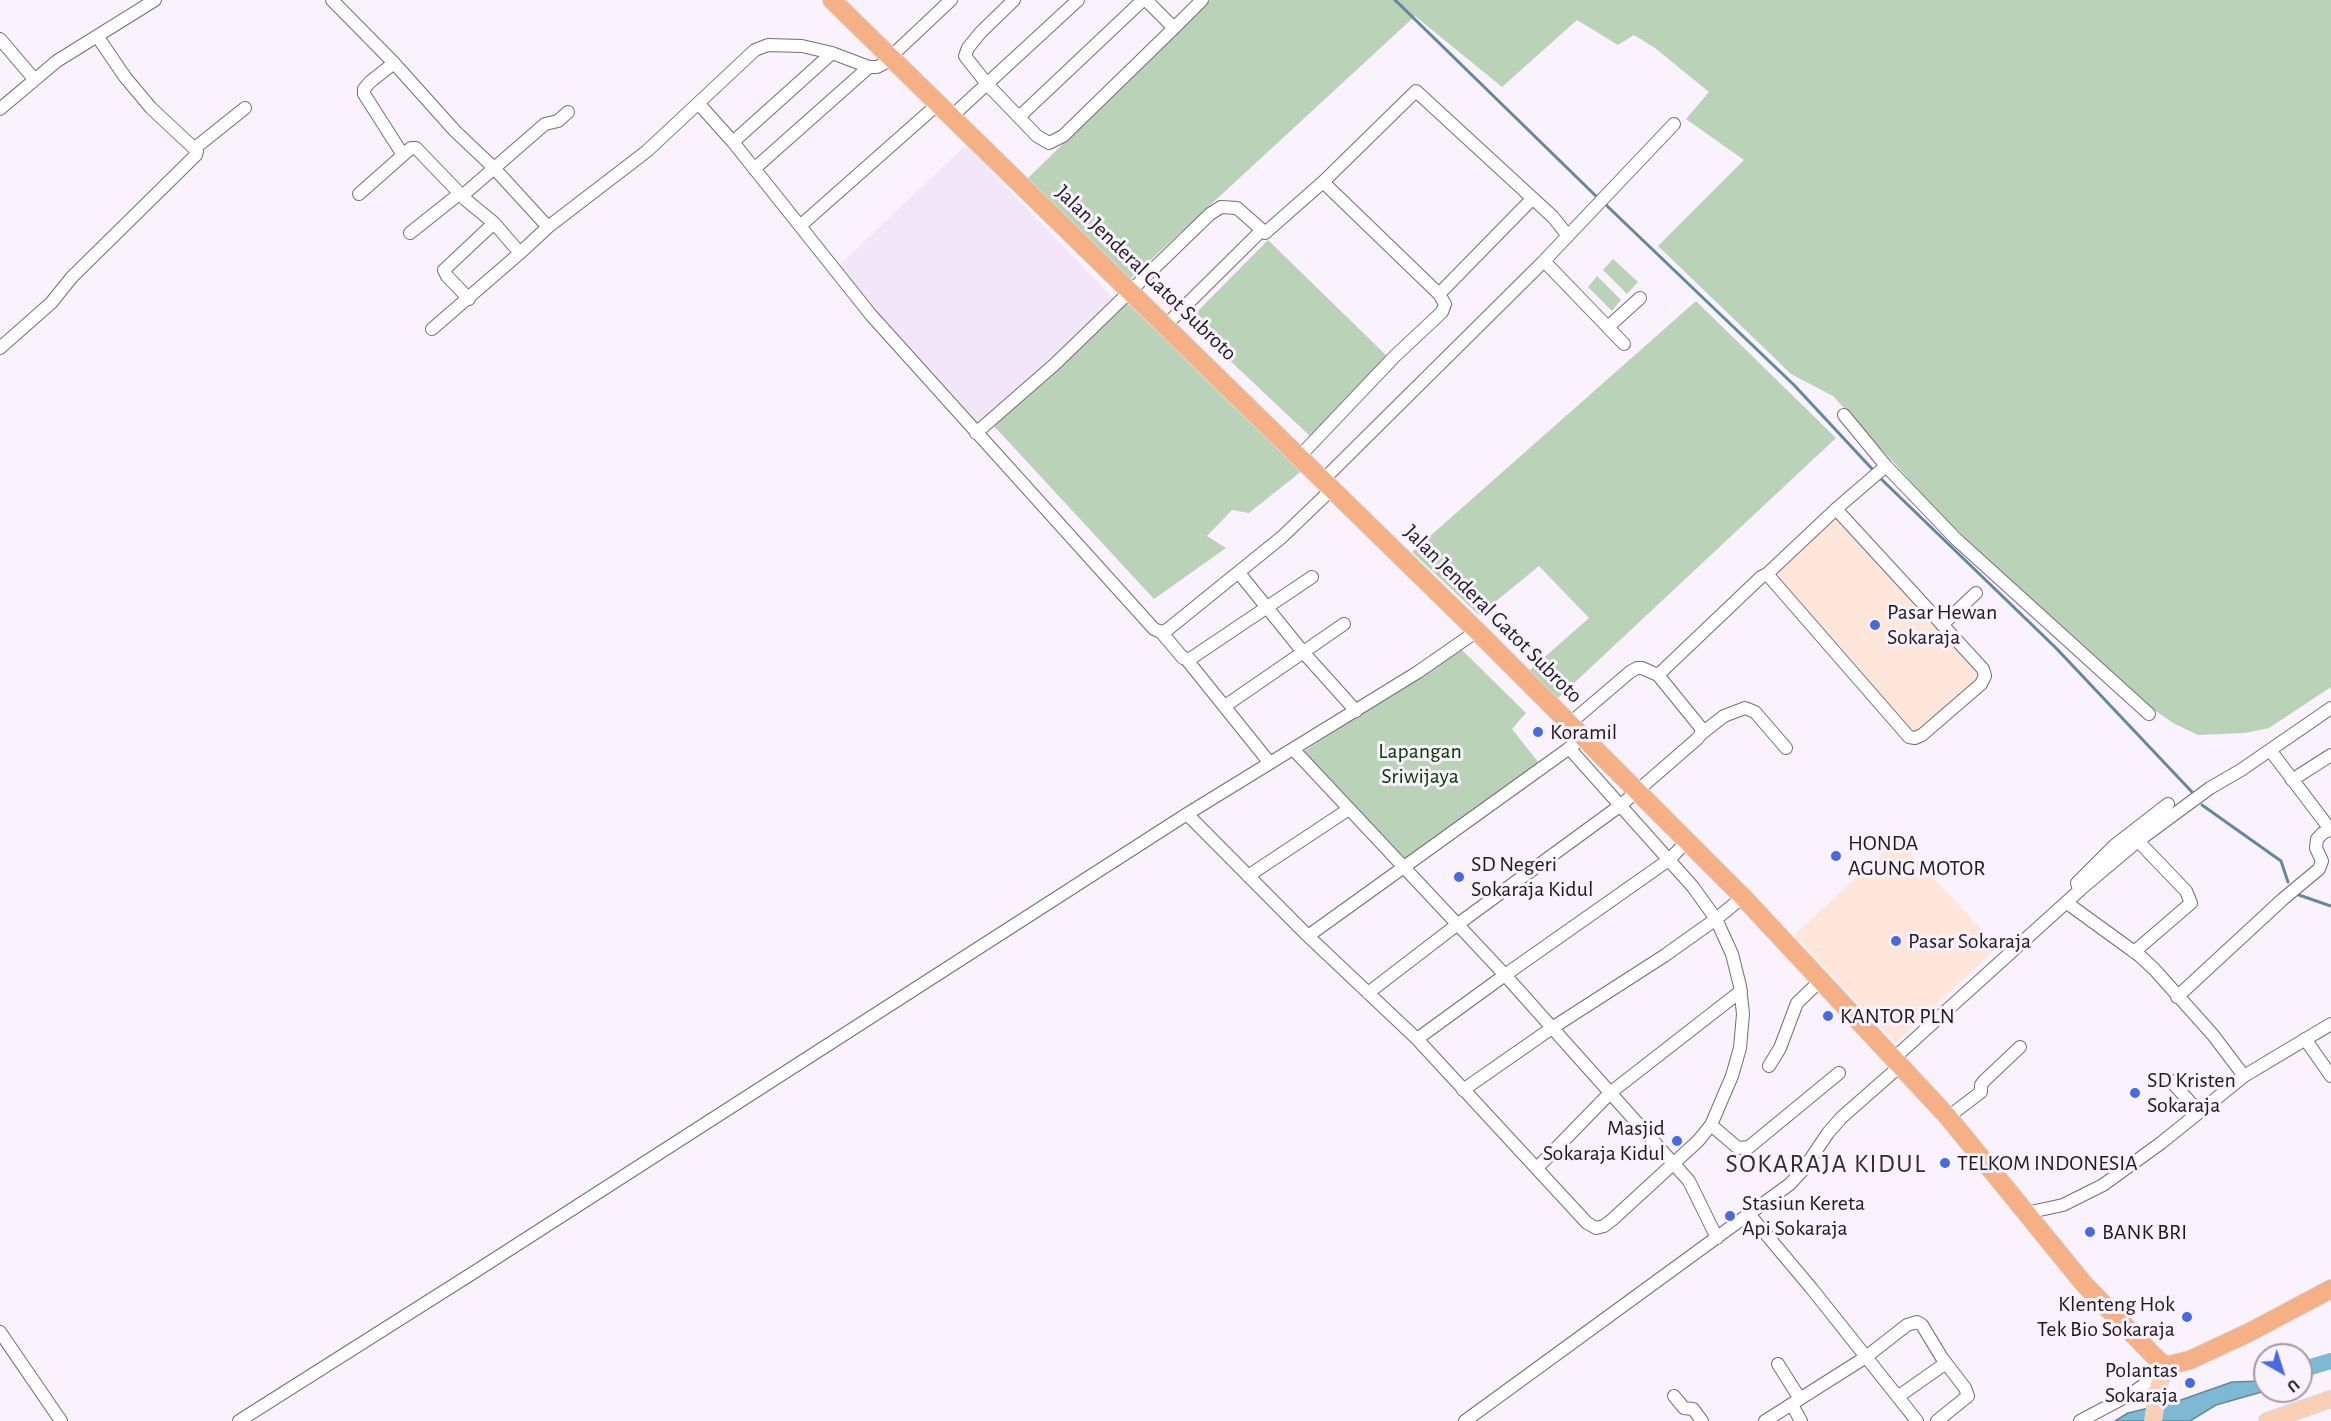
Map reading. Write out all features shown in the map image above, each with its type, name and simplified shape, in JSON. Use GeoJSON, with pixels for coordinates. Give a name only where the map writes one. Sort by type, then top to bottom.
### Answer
{"type":"FeatureCollection","features":[{"type":"Feature","properties":{"kind":"highway","name":"Jalan Jenderal Gatot Subroto"},"geometry":{"type":"LineString","coordinates":[[832,0],[1477,631],[1569,724],[1576,742],[1637,792],[1743,897],[1948,1117],[2084,1284],[2140,1342],[2163,1373]]}},
{"type":"Feature","properties":{"kind":"highway"},"geometry":{"type":"LineString","coordinates":[[2163,1373],[2248,1334],[2331,1289]]}},
{"type":"Feature","properties":{"kind":"main road"},"geometry":{"type":"LineString","coordinates":[[2153,1421],[2163,1373]]}},
{"type":"Feature","properties":{"kind":"main road"},"geometry":{"type":"LineString","coordinates":[[2267,1421],[2331,1399]]}},
{"type":"Feature","properties":{"kind":"street"},"geometry":{"type":"LineString","coordinates":[[0,109],[57,61],[155,0]]}},
{"type":"Feature","properties":{"kind":"street"},"geometry":{"type":"LineString","coordinates":[[332,0],[548,227]]}},
{"type":"Feature","properties":{"kind":"street"},"geometry":{"type":"LineString","coordinates":[[754,169],[869,67],[883,64],[951,0]]}},
{"type":"Feature","properties":{"kind":"street"},"geometry":{"type":"LineString","coordinates":[[1014,0],[980,33],[967,51],[966,58],[987,84],[1044,142],[1048,143],[1063,136],[1202,0]]}},
{"type":"Feature","properties":{"kind":"street"},"geometry":{"type":"LineString","coordinates":[[951,117],[1078,0]]}},
{"type":"Feature","properties":{"kind":"street"},"geometry":{"type":"LineString","coordinates":[[1019,117],[1145,0],[1174,28]]}},
{"type":"Feature","properties":{"kind":"street"},"geometry":{"type":"LineString","coordinates":[[0,348],[51,303],[95,252],[196,155],[195,148],[151,108],[97,36]]}},
{"type":"Feature","properties":{"kind":"street"},"geometry":{"type":"LineString","coordinates":[[0,39],[34,79]]}},
{"type":"Feature","properties":{"kind":"street"},"geometry":{"type":"LineString","coordinates":[[432,329],[469,299],[548,227],[647,152],[755,50],[768,45],[802,46],[832,53],[869,67]]}},
{"type":"Feature","properties":{"kind":"street"},"geometry":{"type":"LineString","coordinates":[[733,142],[832,53]]}},
{"type":"Feature","properties":{"kind":"street"},"geometry":{"type":"LineString","coordinates":[[394,63],[364,88],[364,94],[403,155]]}},
{"type":"Feature","properties":{"kind":"street"},"geometry":{"type":"LineString","coordinates":[[976,433],[1055,364],[1210,214],[1221,207],[1237,208],[1265,233],[1323,182],[1416,91],[1553,217],[1568,236]]}},
{"type":"Feature","properties":{"kind":"street"},"geometry":{"type":"LineString","coordinates":[[699,104],[733,142],[871,315],[1154,629],[1161,632],[1178,653],[1187,660],[1269,762]]}},
{"type":"Feature","properties":{"kind":"street"},"geometry":{"type":"LineString","coordinates":[[800,226],[938,104]]}},
{"type":"Feature","properties":{"kind":"street"},"geometry":{"type":"LineString","coordinates":[[195,148],[245,108]]}},
{"type":"Feature","properties":{"kind":"street"},"geometry":{"type":"LineString","coordinates":[[410,233],[494,168],[545,124],[558,121],[568,112]]}},
{"type":"Feature","properties":{"kind":"street"},"geometry":{"type":"LineString","coordinates":[[1161,632],[1167,630],[1282,537],[1328,485],[1626,177],[1674,124]]}},
{"type":"Feature","properties":{"kind":"street"},"geometry":{"type":"LineString","coordinates":[[358,194],[411,148],[416,148],[460,195],[494,224],[520,253]]}},
{"type":"Feature","properties":{"kind":"street"},"geometry":{"type":"LineString","coordinates":[[1299,457],[1395,356],[1442,312],[1445,304],[1439,294],[1323,182]]}},
{"type":"Feature","properties":{"kind":"street"},"geometry":{"type":"LineString","coordinates":[[1439,294],[1532,199]]}},
{"type":"Feature","properties":{"kind":"street"},"geometry":{"type":"LineString","coordinates":[[469,299],[444,270],[494,224]]}},
{"type":"Feature","properties":{"kind":"street"},"geometry":{"type":"LineString","coordinates":[[1166,325],[1262,230]]}},
{"type":"Feature","properties":{"kind":"street"},"geometry":{"type":"LineString","coordinates":[[1544,261],[1624,344]]}},
{"type":"Feature","properties":{"kind":"street"},"geometry":{"type":"LineString","coordinates":[[1608,327],[1640,298]]}},
{"type":"Feature","properties":{"kind":"street"},"geometry":{"type":"LineString","coordinates":[[1844,415],[1883,469],[1956,539],[2149,714]]}},
{"type":"Feature","properties":{"kind":"street"},"geometry":{"type":"LineString","coordinates":[[1658,675],[1761,576],[1767,574],[1836,509],[1883,469]]}},
{"type":"Feature","properties":{"kind":"street"},"geometry":{"type":"LineString","coordinates":[[1767,574],[1909,737],[1915,738],[1922,735],[1981,684],[1985,676],[1983,669],[1836,509]]}},
{"type":"Feature","properties":{"kind":"street"},"geometry":{"type":"LineString","coordinates":[[1239,573],[1303,652],[1356,711]]}},
{"type":"Feature","properties":{"kind":"street"},"geometry":{"type":"LineString","coordinates":[[1187,660],[1311,577]]}},
{"type":"Feature","properties":{"kind":"street"},"geometry":{"type":"LineString","coordinates":[[1942,625],[1976,593]]}},
{"type":"Feature","properties":{"kind":"street"},"geometry":{"type":"LineString","coordinates":[[1225,706],[1344,624]]}},
{"type":"Feature","properties":{"kind":"street"},"geometry":{"type":"LineString","coordinates":[[239,1421],[486,1265],[1187,814],[1418,672],[1477,631]]}},
{"type":"Feature","properties":{"kind":"street"},"geometry":{"type":"LineString","coordinates":[[1569,724],[1637,668],[1647,669],[1658,675],[1696,721],[1701,728],[1701,734]]}},
{"type":"Feature","properties":{"kind":"street"},"geometry":{"type":"LineString","coordinates":[[1368,993],[1621,805],[1724,716],[1745,708],[1755,712],[1786,748]]}},
{"type":"Feature","properties":{"kind":"street"},"geometry":{"type":"LineString","coordinates":[[1465,1421],[1717,1238],[1803,1170],[1828,1133],[1896,1062],[2081,889],[2138,841],[2210,788],[2331,708]]}},
{"type":"Feature","properties":{"kind":"street"},"geometry":{"type":"LineString","coordinates":[[1187,814],[1308,936],[1417,1039],[1587,1223],[1596,1227],[1604,1226],[1698,1141],[1711,1125],[1732,1076],[1740,1048],[1743,1014],[1741,991],[1732,954],[1716,919],[1694,886],[1621,805],[1576,742],[1308,936]]}},
{"type":"Feature","properties":{"kind":"street"},"geometry":{"type":"LineString","coordinates":[[1293,749],[1458,924],[1689,1181],[1717,1238]]}},
{"type":"Feature","properties":{"kind":"street"},"geometry":{"type":"LineString","coordinates":[[2177,997],[2283,899],[2319,869],[2322,861],[2316,848],[2317,839],[2330,829],[2270,750]]}},
{"type":"Feature","properties":{"kind":"street"},"geometry":{"type":"LineString","coordinates":[[2292,780],[2331,755]]}},
{"type":"Feature","properties":{"kind":"street"},"geometry":{"type":"LineString","coordinates":[[2081,889],[2077,883],[2115,845],[2168,804]]}},
{"type":"Feature","properties":{"kind":"street"},"geometry":{"type":"LineString","coordinates":[[1248,876],[1349,809]]}},
{"type":"Feature","properties":{"kind":"street"},"geometry":{"type":"LineString","coordinates":[[1417,1039],[1670,859],[1687,841]]}},
{"type":"Feature","properties":{"kind":"street"},"geometry":{"type":"LineString","coordinates":[[2134,952],[2191,903],[2186,891],[2138,841]]}},
{"type":"Feature","properties":{"kind":"street"},"geometry":{"type":"LineString","coordinates":[[1463,1090],[1552,1028],[1664,956],[1743,897]]}},
{"type":"Feature","properties":{"kind":"street"},"geometry":{"type":"LineString","coordinates":[[2067,903],[2154,969],[2212,1035],[2244,1076]]}},
{"type":"Feature","properties":{"kind":"street"},"geometry":{"type":"LineString","coordinates":[[1769,1066],[1782,1043],[1797,1003],[1821,980]]}},
{"type":"Feature","properties":{"kind":"street"},"geometry":{"type":"LineString","coordinates":[[1537,1168],[1610,1093],[1741,991]]}},
{"type":"Feature","properties":{"kind":"street"},"geometry":{"type":"LineString","coordinates":[[2026,1213],[2063,1205],[2103,1185],[2161,1143],[2244,1076],[2331,1024]]}},
{"type":"Feature","properties":{"kind":"street"},"geometry":{"type":"LineString","coordinates":[[2305,1039],[2331,1076]]}},
{"type":"Feature","properties":{"kind":"street"},"geometry":{"type":"LineString","coordinates":[[1948,1117],[1981,1092],[1984,1081],[2020,1047]]}},
{"type":"Feature","properties":{"kind":"street"},"geometry":{"type":"LineString","coordinates":[[1711,1125],[1738,1148],[1749,1147],[1839,1074]]}},
{"type":"Feature","properties":{"kind":"street"},"geometry":{"type":"LineString","coordinates":[[2170,1080],[2199,1112]]}},
{"type":"Feature","properties":{"kind":"street"},"geometry":{"type":"LineString","coordinates":[[1749,1214],[1917,1421]]}},
{"type":"Feature","properties":{"kind":"street"},"geometry":{"type":"LineString","coordinates":[[1765,1421],[1866,1357],[1907,1325],[1917,1322],[1922,1325],[1965,1388],[1968,1396],[1937,1421]]}},
{"type":"Feature","properties":{"kind":"street"},"geometry":{"type":"LineString","coordinates":[[0,1332],[61,1421]]}},
{"type":"Feature","properties":{"kind":"street"},"geometry":{"type":"LineString","coordinates":[[1899,1396],[1946,1363]]}},
{"type":"Feature","properties":{"kind":"street"},"geometry":{"type":"LineString","coordinates":[[1778,1364],[1796,1402],[1801,1421]]}},
{"type":"Feature","properties":{"kind":"street"},"geometry":{"type":"LineString","coordinates":[[2080,1421],[2131,1394],[2163,1373]]}},
{"type":"Feature","properties":{"kind":"street"},"geometry":{"type":"LineString","coordinates":[[1674,1396],[1684,1408],[1692,1409],[1702,1421]]}},
{"type":"Feature","properties":{"kind":"shaded area"},"geometry":{"type":"Polygon","coordinates":[[[966,145],[1118,303],[978,431],[835,269],[966,145]]]}},
{"type":"Feature","properties":{"kind":"shaded area","name":"Pasar Hewan Sokaraja"},"geometry":{"type":"Polygon","coordinates":[[[1834,510],[1983,676],[1914,734],[1767,574],[1834,510]]]}},
{"type":"Feature","properties":{"kind":"shaded area","name":"Pasar Sokaraja"},"geometry":{"type":"Polygon","coordinates":[[[1897,839],[1998,947],[1895,1043],[1794,935],[1897,839]]]}},
{"type":"Feature","properties":{"kind":"green space"},"geometry":{"type":"Polygon","coordinates":[[[1210,0],[2331,0],[2331,687],[2269,728],[2245,733],[2198,735],[2173,723],[2150,707],[2069,635],[1929,504],[1833,396],[1791,374],[1658,246],[1744,160],[1686,119],[1709,92],[1655,48],[1634,35],[1618,45],[1577,20],[1502,87],[1415,16],[1130,279],[1026,180],[1210,0]]]}},
{"type":"Feature","properties":{"kind":"green space"},"geometry":{"type":"Polygon","coordinates":[[[1268,240],[1391,360],[1312,438],[1188,321],[1268,240]]]}},
{"type":"Feature","properties":{"kind":"green space"},"geometry":{"type":"Polygon","coordinates":[[[1613,259],[1638,282],[1627,294],[1603,270],[1613,259]]]}},
{"type":"Feature","properties":{"kind":"green space"},"geometry":{"type":"Polygon","coordinates":[[[1597,276],[1621,300],[1612,311],[1588,287],[1597,276]]]}},
{"type":"Feature","properties":{"kind":"green space"},"geometry":{"type":"Polygon","coordinates":[[[1125,301],[1303,470],[1249,513],[1232,510],[1207,536],[1226,548],[1154,599],[993,425],[1125,301]]]}},
{"type":"Feature","properties":{"kind":"green space"},"geometry":{"type":"Polygon","coordinates":[[[1696,301],[1836,438],[1557,699],[1530,670],[1589,618],[1539,566],[1479,615],[1412,552],[1696,301]]]}},
{"type":"Feature","properties":{"kind":"green space","name":"Lapangan Sriwijaya"},"geometry":{"type":"Polygon","coordinates":[[[1461,649],[1526,713],[1512,729],[1543,768],[1408,862],[1303,752],[1461,649]]]}},
{"type":"Feature","properties":{"kind":"water"},"geometry":{"type":"Polygon","coordinates":[[[2253,1381],[2253,1394],[2216,1405],[2190,1421],[2115,1421],[2128,1413],[2178,1401],[2232,1382],[2253,1381]]]}},
{"type":"Feature","properties":{"kind":"waterway"},"geometry":{"type":"LineString","coordinates":[[1395,0],[1599,199]]}},
{"type":"Feature","properties":{"kind":"waterway"},"geometry":{"type":"LineString","coordinates":[[1604,203],[1794,385],[1874,471]]}},
{"type":"Feature","properties":{"kind":"waterway"},"geometry":{"type":"LineString","coordinates":[[1878,476],[2056,648],[2192,792]]}},
{"type":"Feature","properties":{"kind":"waterway"},"geometry":{"type":"LineString","coordinates":[[2202,805],[2281,861],[2288,882]]}},
{"type":"Feature","properties":{"kind":"waterway"},"geometry":{"type":"LineString","coordinates":[[2299,895],[2331,906]]}},
{"type":"Feature","properties":{"kind":"waterway"},"geometry":{"type":"LineString","coordinates":[[2313,1366],[2331,1361]]}},
{"type":"Feature","properties":{"kind":"place","name":"Pasar Hewan Sokaraja"},"geometry":{"type":"Point","coordinates":[1875,625]}},
{"type":"Feature","properties":{"kind":"place","name":"Koramil"},"geometry":{"type":"Point","coordinates":[1538,732]}},
{"type":"Feature","properties":{"kind":"place","name":"HONDA AGUNG MOTOR"},"geometry":{"type":"Point","coordinates":[1836,856]}},
{"type":"Feature","properties":{"kind":"place","name":"SD Negeri Sokaraja Kidul"},"geometry":{"type":"Point","coordinates":[1459,877]}},
{"type":"Feature","properties":{"kind":"place","name":"Pasar Sokaraja"},"geometry":{"type":"Point","coordinates":[1896,941]}},
{"type":"Feature","properties":{"kind":"place","name":"KANTOR PLN"},"geometry":{"type":"Point","coordinates":[1828,1016]}},
{"type":"Feature","properties":{"kind":"place","name":"SD Kristen Sokaraja"},"geometry":{"type":"Point","coordinates":[2135,1093]}},
{"type":"Feature","properties":{"kind":"place","name":"Masjid Sokaraja Kidul"},"geometry":{"type":"Point","coordinates":[1677,1141]}},
{"type":"Feature","properties":{"kind":"place","name":"TELKOM INDONESIA"},"geometry":{"type":"Point","coordinates":[1945,1163]}},
{"type":"Feature","properties":{"kind":"place","name":"Stasiun Kereta Api Sokaraja"},"geometry":{"type":"Point","coordinates":[1730,1216]}},
{"type":"Feature","properties":{"kind":"place","name":"BANK BRI"},"geometry":{"type":"Point","coordinates":[2090,1232]}},
{"type":"Feature","properties":{"kind":"place","name":"Klenteng Hok Tek Bio Sokaraja"},"geometry":{"type":"Point","coordinates":[2187,1317]}},
{"type":"Feature","properties":{"kind":"place","name":"Polantas Sokaraja"},"geometry":{"type":"Point","coordinates":[2190,1383]}},
{"type":"Feature","properties":{"kind":"district","name":"SOKARAJA KIDUL"},"geometry":{"type":"Point","coordinates":[1826,1164]}}]}
